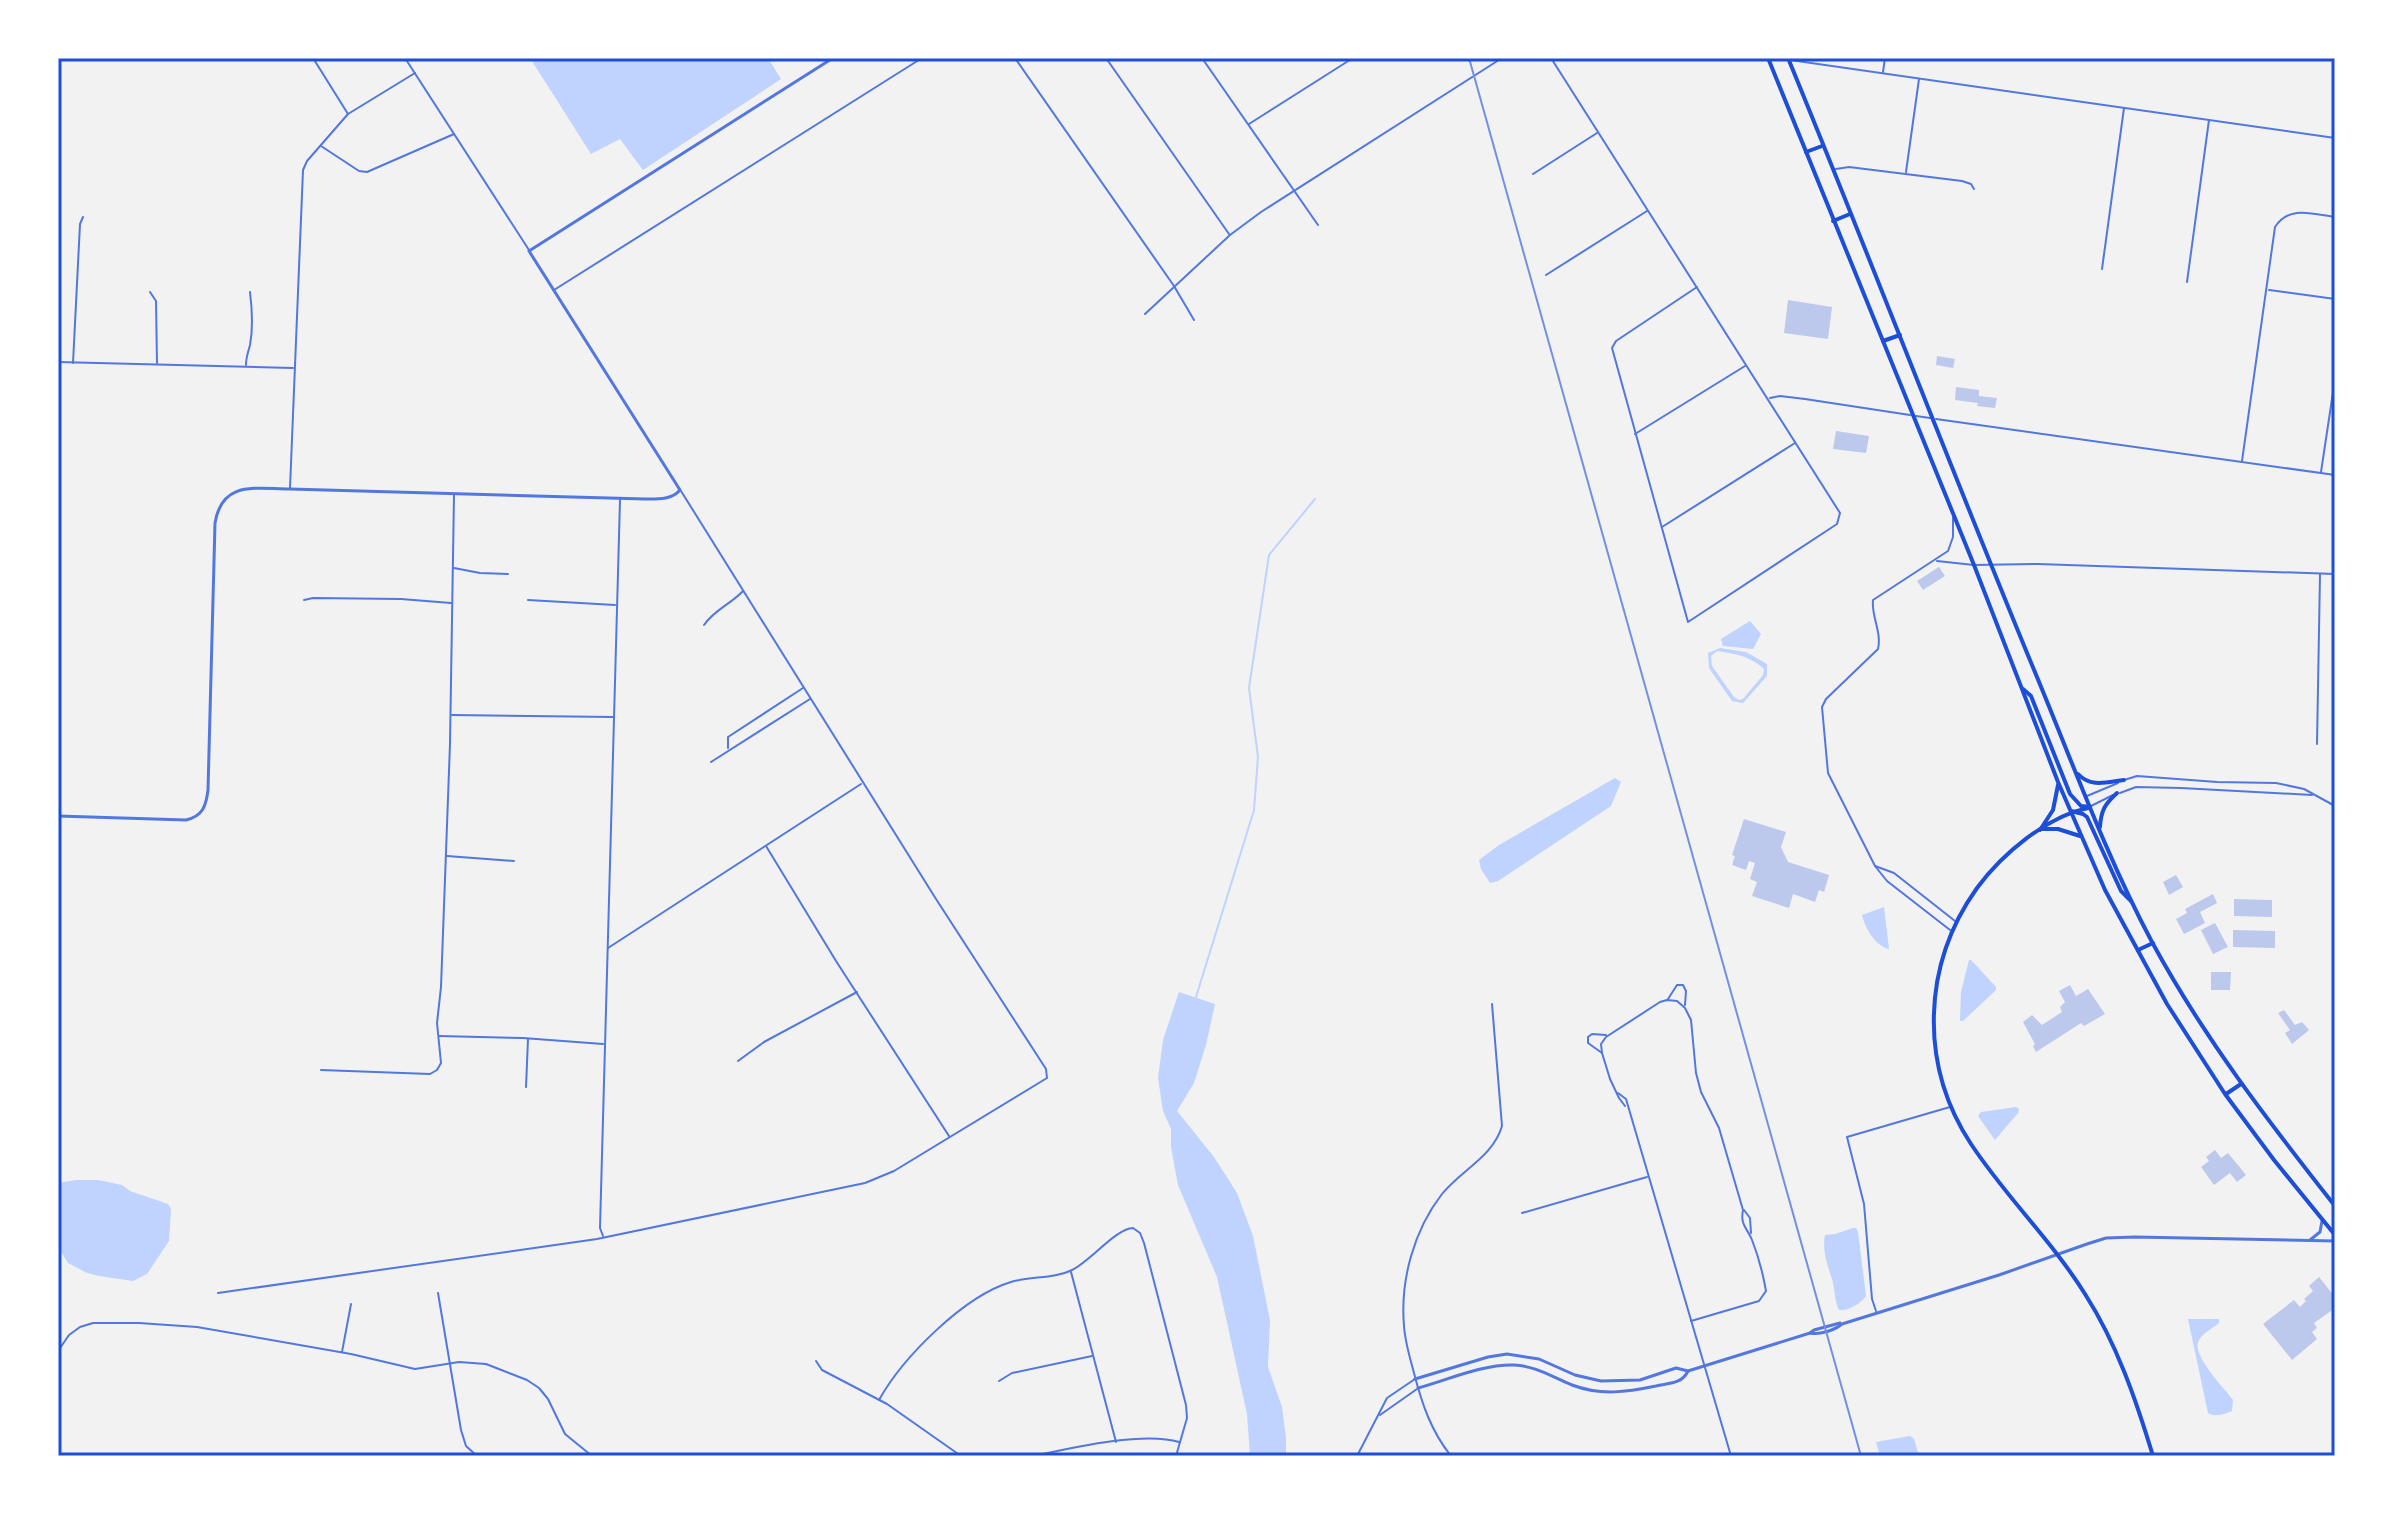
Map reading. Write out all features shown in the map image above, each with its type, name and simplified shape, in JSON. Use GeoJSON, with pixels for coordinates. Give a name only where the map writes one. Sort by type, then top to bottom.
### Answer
{"type":"FeatureCollection","features":[{"type":"Feature","properties":{"kind":"main road"},"geometry":{"type":"LineString","coordinates":[[1768,58],[1974,565],[2058,782],[2105,890],[2167,1004],[2225,1094],[2335,1235]]}},
{"type":"Feature","properties":{"kind":"main road"},"geometry":{"type":"LineString","coordinates":[[1788,59],[1991,566],[2099,829],[2135,906],[2153,943],[2241,1084],[2335,1206]]}},
{"type":"Feature","properties":{"kind":"main road"},"geometry":{"type":"LineString","coordinates":[[1805,153],[1822,146]]}},
{"type":"Feature","properties":{"kind":"main road"},"geometry":{"type":"LineString","coordinates":[[1833,221],[1850,214]]}},
{"type":"Feature","properties":{"kind":"main road"},"geometry":{"type":"LineString","coordinates":[[1882,341],[1900,335]]}},
{"type":"Feature","properties":{"kind":"main road"},"geometry":{"type":"LineString","coordinates":[[2020,687],[2031,696],[2070,794],[2081,806],[2090,807]]}},
{"type":"Feature","properties":{"kind":"main road"},"geometry":{"type":"LineString","coordinates":[[2076,771],[2084,780],[2096,784],[2124,780]]}},
{"type":"Feature","properties":{"kind":"main road"},"geometry":{"type":"LineString","coordinates":[[2039,830],[2052,813],[2058,782]]}},
{"type":"Feature","properties":{"kind":"main road"},"geometry":{"type":"LineString","coordinates":[[2099,829],[2101,812],[2117,793]]}},
{"type":"Feature","properties":{"kind":"main road"},"geometry":{"type":"LineString","coordinates":[[2090,807],[2071,811],[2039,830],[2008,854],[1985,878],[1951,931],[1939,970],[1934,1020],[1939,1070],[1951,1106],[1973,1146],[2057,1254],[2104,1327],[2127,1377],[2153,1456]]}},
{"type":"Feature","properties":{"kind":"main road"},"geometry":{"type":"LineString","coordinates":[[2071,811],[2087,817],[2121,891],[2135,906]]}},
{"type":"Feature","properties":{"kind":"main road"},"geometry":{"type":"LineString","coordinates":[[2039,830],[2058,829],[2081,836]]}},
{"type":"Feature","properties":{"kind":"main road"},"geometry":{"type":"LineString","coordinates":[[2138,950],[2153,943]]}},
{"type":"Feature","properties":{"kind":"main road"},"geometry":{"type":"LineString","coordinates":[[2225,1094],[2241,1084]]}},
{"type":"Feature","properties":{"kind":"street"},"geometry":{"type":"LineString","coordinates":[[313,58],[348,114]]}},
{"type":"Feature","properties":{"kind":"street"},"geometry":{"type":"LineString","coordinates":[[218,1293],[603,1237],[875,1180],[1045,1081],[1048,1075],[405,58]]}},
{"type":"Feature","properties":{"kind":"street"},"geometry":{"type":"LineString","coordinates":[[529,251],[833,58]]}},
{"type":"Feature","properties":{"kind":"street"},"geometry":{"type":"LineString","coordinates":[[554,290],[922,58]]}},
{"type":"Feature","properties":{"kind":"street"},"geometry":{"type":"LineString","coordinates":[[1015,58],[1174,286],[1194,320]]}},
{"type":"Feature","properties":{"kind":"street"},"geometry":{"type":"LineString","coordinates":[[1106,58],[1230,235]]}},
{"type":"Feature","properties":{"kind":"street"},"geometry":{"type":"LineString","coordinates":[[1208,58],[1202,59],[1318,225]]}},
{"type":"Feature","properties":{"kind":"street"},"geometry":{"type":"LineString","coordinates":[[1248,124],[1353,58]]}},
{"type":"Feature","properties":{"kind":"street"},"geometry":{"type":"LineString","coordinates":[[1145,314],[1230,235],[1294,190],[1502,58]]}},
{"type":"Feature","properties":{"kind":"street"},"geometry":{"type":"LineString","coordinates":[[1551,58],[1840,511],[1840,521],[1688,622],[1613,345],[1697,287]]}},
{"type":"Feature","properties":{"kind":"street"},"geometry":{"type":"LineString","coordinates":[[1776,58],[2335,138]]}},
{"type":"Feature","properties":{"kind":"street"},"geometry":{"type":"LineString","coordinates":[[1883,74],[1885,58]]}},
{"type":"Feature","properties":{"kind":"street"},"geometry":{"type":"LineString","coordinates":[[290,489],[303,170],[320,145],[348,114],[415,73]]}},
{"type":"Feature","properties":{"kind":"street"},"geometry":{"type":"LineString","coordinates":[[1906,173],[1919,79]]}},
{"type":"Feature","properties":{"kind":"street"},"geometry":{"type":"LineString","coordinates":[[2102,269],[2124,108]]}},
{"type":"Feature","properties":{"kind":"street"},"geometry":{"type":"LineString","coordinates":[[2187,282],[2209,120]]}},
{"type":"Feature","properties":{"kind":"street"},"geometry":{"type":"LineString","coordinates":[[1533,174],[1598,132]]}},
{"type":"Feature","properties":{"kind":"street"},"geometry":{"type":"LineString","coordinates":[[320,145],[359,171],[367,172],[454,134]]}},
{"type":"Feature","properties":{"kind":"street"},"geometry":{"type":"LineString","coordinates":[[1832,170],[1849,167],[1906,173],[1962,181],[1971,184],[1974,189]]}},
{"type":"Feature","properties":{"kind":"street"},"geometry":{"type":"LineString","coordinates":[[1546,275],[1648,210]]}},
{"type":"Feature","properties":{"kind":"street"},"geometry":{"type":"LineString","coordinates":[[2242,462],[2274,231],[2279,221],[2293,213],[2335,217]]}},
{"type":"Feature","properties":{"kind":"street"},"geometry":{"type":"LineString","coordinates":[[73,363],[80,224],[83,217]]}},
{"type":"Feature","properties":{"kind":"street"},"geometry":{"type":"LineString","coordinates":[[2266,290],[2335,299]]}},
{"type":"Feature","properties":{"kind":"street"},"geometry":{"type":"LineString","coordinates":[[150,292],[156,301],[157,364]]}},
{"type":"Feature","properties":{"kind":"street"},"geometry":{"type":"LineString","coordinates":[[246,366],[250,347],[250,292]]}},
{"type":"Feature","properties":{"kind":"street"},"geometry":{"type":"LineString","coordinates":[[58,362],[294,368]]}},
{"type":"Feature","properties":{"kind":"street"},"geometry":{"type":"LineString","coordinates":[[1635,434],[1746,365]]}},
{"type":"Feature","properties":{"kind":"street"},"geometry":{"type":"LineString","coordinates":[[2321,473],[2335,379]]}},
{"type":"Feature","properties":{"kind":"street"},"geometry":{"type":"LineString","coordinates":[[1768,399],[1780,396],[1805,399],[2335,475]]}},
{"type":"Feature","properties":{"kind":"street"},"geometry":{"type":"LineString","coordinates":[[1661,527],[1796,443]]}},
{"type":"Feature","properties":{"kind":"street"},"geometry":{"type":"LineString","coordinates":[[58,816],[186,820],[201,813],[207,802],[208,790],[216,516],[223,501],[238,490],[620,499],[666,498],[680,490]]}},
{"type":"Feature","properties":{"kind":"street"},"geometry":{"type":"LineString","coordinates":[[321,1070],[430,1074],[441,1063],[437,1023],[451,715],[454,493]]}},
{"type":"Feature","properties":{"kind":"street"},"geometry":{"type":"LineString","coordinates":[[603,1237],[600,1228],[620,499]]}},
{"type":"Feature","properties":{"kind":"street"},"geometry":{"type":"LineString","coordinates":[[1951,931],[1887,881],[1875,866],[1826,767],[1822,707],[1826,699],[1878,649],[1880,643],[1873,600],[1948,551],[1953,517]]}},
{"type":"Feature","properties":{"kind":"street"},"geometry":{"type":"LineString","coordinates":[[1936,561],[1991,566],[2038,564],[2335,574]]}},
{"type":"Feature","properties":{"kind":"street"},"geometry":{"type":"LineString","coordinates":[[452,568],[508,574]]}},
{"type":"Feature","properties":{"kind":"street"},"geometry":{"type":"LineString","coordinates":[[2317,744],[2320,573]]}},
{"type":"Feature","properties":{"kind":"street"},"geometry":{"type":"LineString","coordinates":[[704,625],[711,614],[744,590]]}},
{"type":"Feature","properties":{"kind":"street"},"geometry":{"type":"LineString","coordinates":[[304,600],[357,597],[452,603]]}},
{"type":"Feature","properties":{"kind":"street"},"geometry":{"type":"LineString","coordinates":[[528,600],[617,605]]}},
{"type":"Feature","properties":{"kind":"street"},"geometry":{"type":"LineString","coordinates":[[729,749],[728,737],[804,687]]}},
{"type":"Feature","properties":{"kind":"street"},"geometry":{"type":"LineString","coordinates":[[711,762],[811,698]]}},
{"type":"Feature","properties":{"kind":"street"},"geometry":{"type":"LineString","coordinates":[[451,715],[614,717]]}},
{"type":"Feature","properties":{"kind":"street"},"geometry":{"type":"LineString","coordinates":[[2086,796],[2137,776],[2276,783],[2304,789],[2335,806]]}},
{"type":"Feature","properties":{"kind":"street"},"geometry":{"type":"LineString","coordinates":[[607,948],[863,783]]}},
{"type":"Feature","properties":{"kind":"street"},"geometry":{"type":"LineString","coordinates":[[2090,807],[2102,799],[2136,787],[2315,795]]}},
{"type":"Feature","properties":{"kind":"street"},"geometry":{"type":"LineString","coordinates":[[766,846],[950,1137]]}},
{"type":"Feature","properties":{"kind":"street"},"geometry":{"type":"LineString","coordinates":[[446,856],[514,861]]}},
{"type":"Feature","properties":{"kind":"street"},"geometry":{"type":"LineString","coordinates":[[1875,866],[1894,873],[1956,922]]}},
{"type":"Feature","properties":{"kind":"street"},"geometry":{"type":"LineString","coordinates":[[1685,1008],[1686,989],[1683,985],[1677,985],[1671,997],[1607,1035],[1601,1044],[1610,1079],[1627,1108],[1731,1456]]}},
{"type":"Feature","properties":{"kind":"street"},"geometry":{"type":"LineString","coordinates":[[738,1061],[764,1042],[857,992]]}},
{"type":"Feature","properties":{"kind":"street"},"geometry":{"type":"LineString","coordinates":[[1667,1000],[1677,1001],[1691,1020],[1701,1092],[1719,1128],[1743,1210],[1742,1221],[1750,1235]]}},
{"type":"Feature","properties":{"kind":"street"},"geometry":{"type":"LineString","coordinates":[[1451,1456],[1434,1432],[1415,1379],[1404,1324],[1404,1294],[1407,1269],[1418,1235],[1444,1191],[1490,1149],[1502,1126],[1492,1004]]}},
{"type":"Feature","properties":{"kind":"street"},"geometry":{"type":"LineString","coordinates":[[1602,1053],[1588,1043],[1588,1037],[1592,1034],[1607,1035]]}},
{"type":"Feature","properties":{"kind":"street"},"geometry":{"type":"LineString","coordinates":[[439,1036],[605,1044]]}},
{"type":"Feature","properties":{"kind":"street"},"geometry":{"type":"LineString","coordinates":[[526,1087],[528,1038]]}},
{"type":"Feature","properties":{"kind":"street"},"geometry":{"type":"LineString","coordinates":[[1877,1312],[1872,1299],[1864,1204],[1847,1137],[1951,1106]]}},
{"type":"Feature","properties":{"kind":"street"},"geometry":{"type":"LineString","coordinates":[[1522,1213],[1648,1177]]}},
{"type":"Feature","properties":{"kind":"street"},"geometry":{"type":"LineString","coordinates":[[1691,1321],[1762,1298],[1765,1286],[1750,1235],[1750,1218],[1743,1210]]}},
{"type":"Feature","properties":{"kind":"street"},"geometry":{"type":"LineString","coordinates":[[2308,1241],[2320,1232],[2321,1217]]}},
{"type":"Feature","properties":{"kind":"street"},"geometry":{"type":"LineString","coordinates":[[879,1400],[894,1375],[917,1348],[985,1293],[1021,1279],[1071,1271],[1124,1229],[1133,1228],[1140,1233],[1186,1405],[1187,1418],[1176,1456]]}},
{"type":"Feature","properties":{"kind":"street"},"geometry":{"type":"LineString","coordinates":[[1357,1456],[1387,1398],[1415,1379],[1488,1357],[1507,1354],[1539,1359],[1575,1375],[1601,1381],[1627,1382],[1676,1368],[1688,1371],[1704,1367],[1836,1322],[1842,1324],[2013,1270],[2092,1242],[2118,1237],[2335,1241]]}},
{"type":"Feature","properties":{"kind":"street"},"geometry":{"type":"LineString","coordinates":[[1071,1271],[1116,1442]]}},
{"type":"Feature","properties":{"kind":"street"},"geometry":{"type":"LineString","coordinates":[[438,1293],[463,1438],[477,1456]]}},
{"type":"Feature","properties":{"kind":"street"},"geometry":{"type":"LineString","coordinates":[[342,1353],[351,1304]]}},
{"type":"Feature","properties":{"kind":"street"},"geometry":{"type":"LineString","coordinates":[[58,1351],[69,1335],[80,1327],[93,1323],[139,1323],[197,1327],[415,1369],[470,1362],[486,1364],[531,1382],[548,1399],[565,1434],[592,1456]]}},
{"type":"Feature","properties":{"kind":"street"},"geometry":{"type":"LineString","coordinates":[[999,1381],[1012,1373],[1093,1356]]}},
{"type":"Feature","properties":{"kind":"street"},"geometry":{"type":"LineString","coordinates":[[816,1361],[827,1373],[879,1400],[961,1456]]}},
{"type":"Feature","properties":{"kind":"street"},"geometry":{"type":"LineString","coordinates":[[1379,1416],[1418,1388],[1509,1365],[1538,1369],[1568,1384],[1592,1391],[1619,1393],[1681,1380],[1688,1371]]}},
{"type":"Feature","properties":{"kind":"street"},"geometry":{"type":"LineString","coordinates":[[1653,1376],[1656,1386]]}},
{"type":"Feature","properties":{"kind":"street"},"geometry":{"type":"LineString","coordinates":[[1034,1456],[1156,1438],[1179,1442]]}},
{"type":"Feature","properties":{"kind":"water"},"geometry":{"type":"Polygon","coordinates":[[[530,58],[768,58],[781,79],[643,170],[620,139],[591,154],[530,58]]]}},
{"type":"Feature","properties":{"kind":"water"},"geometry":{"type":"Polygon","coordinates":[[[1750,621],[1761,634],[1753,649],[1723,646],[1721,639],[1750,621]]]}},
{"type":"Feature","properties":{"kind":"water"},"geometry":{"type":"Polygon","coordinates":[[[1720,648],[1746,652],[1767,664],[1767,676],[1743,703],[1732,701],[1709,668],[1708,653],[1720,648]],[[1717,651],[1711,656],[1712,666],[1734,697],[1743,699],[1763,675],[1764,669],[1748,658],[1717,651]]]}},
{"type":"Feature","properties":{"kind":"water"},"geometry":{"type":"Polygon","coordinates":[[[1615,778],[1621,782],[1611,806],[1498,881],[1490,883],[1479,860],[1499,845],[1615,778]]]}},
{"type":"Feature","properties":{"kind":"water"},"geometry":{"type":"Polygon","coordinates":[[[1884,907],[1889,949],[1871,936],[1862,915],[1884,907]]]}},
{"type":"Feature","properties":{"kind":"water"},"geometry":{"type":"Polygon","coordinates":[[[1969,960],[1996,990],[1960,1021],[1961,992],[1969,960]]]}},
{"type":"Feature","properties":{"kind":"water"},"geometry":{"type":"Polygon","coordinates":[[[1179,992],[1215,1004],[1194,1083],[1177,1111],[1214,1157],[1237,1193],[1253,1236],[1270,1320],[1268,1367],[1282,1407],[1286,1456],[1250,1456],[1247,1414],[1217,1277],[1178,1185],[1171,1129],[1163,1111],[1158,1078],[1163,1040],[1179,992]]]}},
{"type":"Feature","properties":{"kind":"water"},"geometry":{"type":"Polygon","coordinates":[[[2016,1107],[2018,1113],[1995,1140],[1978,1116],[1981,1112],[2016,1107]]]}},
{"type":"Feature","properties":{"kind":"water"},"geometry":{"type":"Polygon","coordinates":[[[76,1180],[122,1185],[130,1191],[168,1204],[171,1209],[169,1241],[147,1274],[133,1281],[87,1273],[68,1263],[58,1247],[58,1183],[76,1180]]]}},
{"type":"Feature","properties":{"kind":"water"},"geometry":{"type":"Polygon","coordinates":[[[1853,1228],[1858,1232],[1866,1296],[1854,1306],[1839,1310],[1826,1257],[1825,1235],[1853,1228]]]}},
{"type":"Feature","properties":{"kind":"water"},"geometry":{"type":"Polygon","coordinates":[[[2188,1319],[2219,1319],[2219,1323],[2199,1340],[2199,1354],[2233,1400],[2232,1411],[2217,1415],[2208,1413],[2188,1319]]]}},
{"type":"Feature","properties":{"kind":"water"},"geometry":{"type":"Polygon","coordinates":[[[1910,1436],[1914,1439],[1919,1456],[1880,1456],[1876,1442],[1910,1436]]]}},
{"type":"Feature","properties":{"kind":"building"},"geometry":{"type":"Polygon","coordinates":[[[1788,300],[1832,307],[1828,339],[1784,333],[1788,300]]]}},
{"type":"Feature","properties":{"kind":"building"},"geometry":{"type":"Polygon","coordinates":[[[1937,356],[1955,359],[1953,368],[1936,365],[1937,356]]]}},
{"type":"Feature","properties":{"kind":"building"},"geometry":{"type":"Polygon","coordinates":[[[1956,387],[1979,390],[1979,396],[1997,398],[1995,408],[1955,400],[1956,387]]]}},
{"type":"Feature","properties":{"kind":"building"},"geometry":{"type":"Polygon","coordinates":[[[1836,431],[1869,436],[1866,453],[1833,449],[1836,431]]]}},
{"type":"Feature","properties":{"kind":"building"},"geometry":{"type":"Polygon","coordinates":[[[1939,567],[1945,576],[1923,590],[1917,581],[1939,567]]]}},
{"type":"Feature","properties":{"kind":"building"},"geometry":{"type":"Polygon","coordinates":[[[1744,819],[1786,832],[1781,847],[1788,862],[1829,875],[1824,892],[1819,890],[1815,902],[1793,894],[1789,908],[1752,896],[1757,882],[1750,879],[1755,863],[1749,861],[1746,870],[1732,865],[1735,856],[1732,855],[1744,819]]]}},
{"type":"Feature","properties":{"kind":"building"},"geometry":{"type":"Polygon","coordinates":[[[2176,875],[2183,887],[2169,895],[2163,882],[2176,875]]]}},
{"type":"Feature","properties":{"kind":"building"},"geometry":{"type":"Polygon","coordinates":[[[2213,894],[2217,903],[2200,912],[2205,923],[2184,934],[2176,919],[2187,913],[2185,909],[2213,894]]]}},
{"type":"Feature","properties":{"kind":"building"},"geometry":{"type":"Polygon","coordinates":[[[2234,899],[2272,900],[2272,917],[2234,916],[2234,899]]]}},
{"type":"Feature","properties":{"kind":"building"},"geometry":{"type":"Polygon","coordinates":[[[2215,923],[2228,947],[2213,954],[2201,930],[2215,923]]]}},
{"type":"Feature","properties":{"kind":"building"},"geometry":{"type":"Polygon","coordinates":[[[2233,930],[2275,931],[2275,948],[2233,947],[2233,930]]]}},
{"type":"Feature","properties":{"kind":"building"},"geometry":{"type":"Polygon","coordinates":[[[2211,972],[2231,972],[2230,990],[2211,990],[2211,972]]]}},
{"type":"Feature","properties":{"kind":"building"},"geometry":{"type":"Polygon","coordinates":[[[2070,985],[2076,996],[2088,989],[2105,1014],[2084,1026],[2081,1023],[2036,1052],[2023,1022],[2032,1015],[2042,1025],[2062,1012],[2060,1007],[2065,1002],[2059,991],[2070,985]]]}},
{"type":"Feature","properties":{"kind":"building"},"geometry":{"type":"Polygon","coordinates":[[[2284,1010],[2295,1025],[2302,1022],[2309,1030],[2292,1044],[2285,1033],[2290,1030],[2278,1013],[2284,1010]]]}},
{"type":"Feature","properties":{"kind":"building"},"geometry":{"type":"Polygon","coordinates":[[[2215,1150],[2221,1158],[2228,1153],[2246,1175],[2237,1182],[2230,1173],[2214,1185],[2201,1167],[2209,1161],[2206,1157],[2215,1150]]]}},
{"type":"Feature","properties":{"kind":"building"},"geometry":{"type":"Polygon","coordinates":[[[2319,1277],[2335,1297],[2335,1308],[2314,1323],[2317,1328],[2312,1332],[2317,1339],[2292,1360],[2263,1324],[2294,1300],[2300,1307],[2313,1291],[2309,1286],[2319,1277]]]}},
{"type":"Feature","properties":{"kind":"waterway"},"geometry":{"type":"LineString","coordinates":[[1196,997],[1254,810],[1258,757],[1249,688],[1269,555],[1315,499]]}},
{"type":"Feature","properties":{"kind":"railway"},"geometry":{"type":"LineString","coordinates":[[1469,58],[1861,1456]]}}]}
